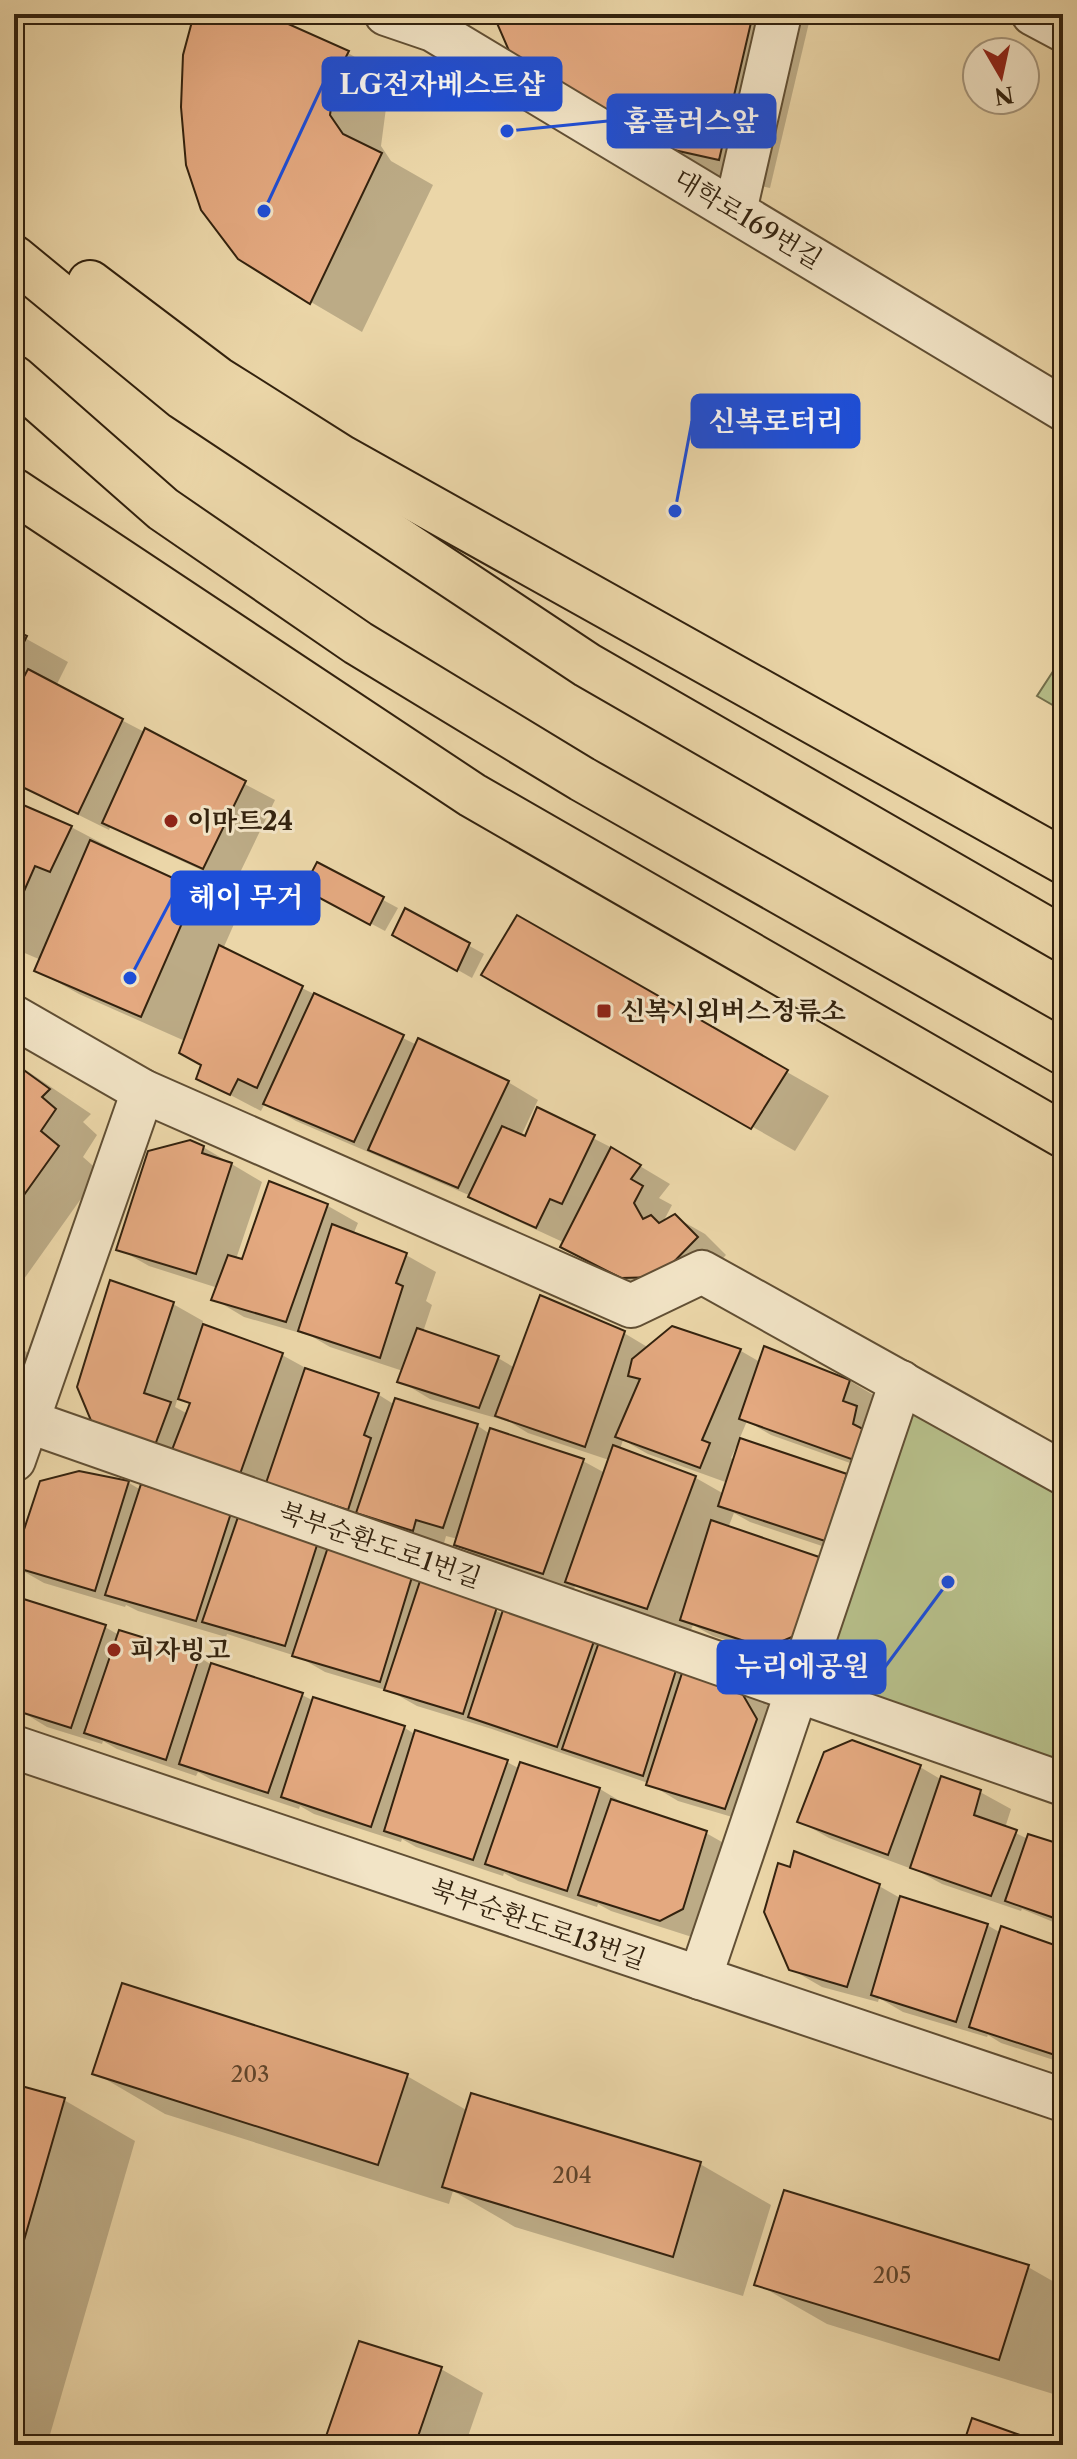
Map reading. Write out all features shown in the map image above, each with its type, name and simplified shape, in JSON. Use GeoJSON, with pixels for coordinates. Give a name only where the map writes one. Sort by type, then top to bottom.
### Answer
{"type":"FeatureCollection","features":[{"type":"Feature","properties":{"kind":"highway"},"geometry":{"type":"LineString","coordinates":[[14,232],[78,274],[217,379],[342,458],[1063,861]]}},
{"type":"Feature","properties":{"kind":"highway"},"geometry":{"type":"LineString","coordinates":[[14,258],[183,397],[587,665],[1063,939]]}},
{"type":"Feature","properties":{"kind":"highway"},"geometry":{"type":"LineString","coordinates":[[14,378],[163,509],[358,643],[582,779],[1063,1052]]}},
{"type":"Feature","properties":{"kind":"highway"},"geometry":{"type":"LineString","coordinates":[[14,491],[472,795],[1063,1135]]}},
{"type":"Feature","properties":{"kind":"street","name":"대학로169번길"},"geometry":{"type":"LineString","coordinates":[[386,14],[435,22],[735,211],[1063,409]]}},
{"type":"Feature","properties":{"kind":"street"},"geometry":{"type":"LineString","coordinates":[[735,211],[780,14]]}},
{"type":"Feature","properties":{"kind":"street"},"geometry":{"type":"LineString","coordinates":[[1033,14],[1063,30]]}},
{"type":"Feature","properties":{"kind":"street"},"geometry":{"type":"LineString","coordinates":[[14,1017],[143,1091],[631,1306],[702,1272],[1063,1473]]}},
{"type":"Feature","properties":{"kind":"street","name":"북부순환도로1번길"},"geometry":{"type":"LineString","coordinates":[[143,1091],[21,1441],[797,1691],[1063,1784]]}},
{"type":"Feature","properties":{"kind":"street"},"geometry":{"type":"LineString","coordinates":[[700,1978],[901,1382]]}},
{"type":"Feature","properties":{"kind":"street","name":"북부순환도로13번길"},"geometry":{"type":"LineString","coordinates":[[14,1747],[1063,2100]]}},
{"type":"Feature","properties":{"kind":"green space"},"geometry":{"type":"Polygon","coordinates":[[[1063,656],[1063,711],[1037,696],[1063,656]]]}},
{"type":"Feature","properties":{"kind":"green space"},"geometry":{"type":"Polygon","coordinates":[[[901,1382],[1063,1473],[1063,1784],[797,1691],[901,1382]]]}},
{"type":"Feature","properties":{"kind":"building"},"geometry":{"type":"Polygon","coordinates":[[[194,14],[266,14],[349,51],[335,78],[330,115],[343,134],[382,153],[310,304],[238,259],[201,210],[186,165],[181,107],[183,55],[194,14]]]}},
{"type":"Feature","properties":{"kind":"building"},"geometry":{"type":"Polygon","coordinates":[[[493,14],[753,14],[719,160],[629,140],[517,69],[493,14]]]}},
{"type":"Feature","properties":{"kind":"building"},"geometry":{"type":"Polygon","coordinates":[[[14,630],[27,636],[14,662],[14,630]]]}},
{"type":"Feature","properties":{"kind":"building"},"geometry":{"type":"Polygon","coordinates":[[[28,669],[123,719],[78,814],[14,783],[14,696],[28,669]]]}},
{"type":"Feature","properties":{"kind":"building"},"geometry":{"type":"Polygon","coordinates":[[[145,728],[246,781],[203,869],[102,823],[145,728]]]}},
{"type":"Feature","properties":{"kind":"building"},"geometry":{"type":"Polygon","coordinates":[[[14,801],[72,826],[50,872],[35,866],[14,914],[14,801]]]}},
{"type":"Feature","properties":{"kind":"building"},"geometry":{"type":"Polygon","coordinates":[[[90,840],[197,889],[141,1017],[34,971],[90,840]]]}},
{"type":"Feature","properties":{"kind":"building"},"geometry":{"type":"Polygon","coordinates":[[[317,862],[384,897],[370,925],[303,889],[317,862]]]}},
{"type":"Feature","properties":{"kind":"building"},"geometry":{"type":"Polygon","coordinates":[[[405,908],[470,943],[457,971],[392,935],[405,908]]]}},
{"type":"Feature","properties":{"kind":"building"},"geometry":{"type":"Polygon","coordinates":[[[517,915],[788,1070],[751,1129],[481,975],[517,915]]]}},
{"type":"Feature","properties":{"kind":"building"},"geometry":{"type":"Polygon","coordinates":[[[219,945],[303,986],[257,1088],[238,1079],[230,1095],[196,1079],[201,1065],[179,1053],[219,945]]]}},
{"type":"Feature","properties":{"kind":"building"},"geometry":{"type":"Polygon","coordinates":[[[314,993],[404,1035],[354,1142],[263,1104],[314,993]]]}},
{"type":"Feature","properties":{"kind":"building"},"geometry":{"type":"Polygon","coordinates":[[[418,1038],[509,1081],[458,1188],[368,1150],[418,1038]]]}},
{"type":"Feature","properties":{"kind":"building"},"geometry":{"type":"Polygon","coordinates":[[[14,1063],[50,1089],[42,1097],[56,1109],[41,1131],[59,1146],[14,1209],[14,1063]]]}},
{"type":"Feature","properties":{"kind":"building"},"geometry":{"type":"Polygon","coordinates":[[[537,1107],[595,1135],[562,1204],[550,1199],[536,1228],[468,1197],[502,1126],[525,1136],[537,1107]]]}},
{"type":"Feature","properties":{"kind":"building"},"geometry":{"type":"Polygon","coordinates":[[[190,1140],[204,1146],[202,1153],[232,1163],[196,1274],[116,1250],[148,1151],[190,1140]]]}},
{"type":"Feature","properties":{"kind":"building"},"geometry":{"type":"Polygon","coordinates":[[[611,1147],[641,1165],[631,1179],[643,1186],[634,1203],[643,1219],[651,1215],[659,1223],[675,1214],[698,1237],[659,1277],[621,1278],[560,1247],[611,1147]]]}},
{"type":"Feature","properties":{"kind":"building"},"geometry":{"type":"Polygon","coordinates":[[[269,1181],[328,1204],[286,1322],[211,1300],[228,1255],[242,1259],[269,1181]]]}},
{"type":"Feature","properties":{"kind":"building"},"geometry":{"type":"Polygon","coordinates":[[[332,1224],[407,1253],[396,1283],[403,1286],[380,1358],[298,1331],[332,1224]]]}},
{"type":"Feature","properties":{"kind":"building"},"geometry":{"type":"Polygon","coordinates":[[[110,1280],[174,1302],[144,1393],[171,1402],[155,1445],[92,1423],[77,1387],[110,1280]]]}},
{"type":"Feature","properties":{"kind":"building"},"geometry":{"type":"Polygon","coordinates":[[[540,1295],[625,1331],[585,1447],[495,1416],[540,1295]]]}},
{"type":"Feature","properties":{"kind":"building"},"geometry":{"type":"Polygon","coordinates":[[[203,1324],[283,1353],[240,1474],[172,1450],[190,1403],[178,1399],[203,1324]]]}},
{"type":"Feature","properties":{"kind":"building"},"geometry":{"type":"Polygon","coordinates":[[[672,1326],[741,1349],[702,1440],[710,1443],[700,1468],[615,1437],[640,1379],[628,1376],[632,1359],[672,1326]]]}},
{"type":"Feature","properties":{"kind":"building"},"geometry":{"type":"Polygon","coordinates":[[[417,1328],[499,1356],[479,1408],[397,1382],[417,1328]]]}},
{"type":"Feature","properties":{"kind":"building"},"geometry":{"type":"Polygon","coordinates":[[[764,1346],[850,1380],[843,1401],[857,1406],[853,1424],[863,1429],[854,1460],[739,1419],[764,1346]]]}},
{"type":"Feature","properties":{"kind":"building"},"geometry":{"type":"Polygon","coordinates":[[[305,1368],[379,1393],[364,1435],[371,1438],[348,1510],[266,1483],[305,1368]]]}},
{"type":"Feature","properties":{"kind":"building"},"geometry":{"type":"Polygon","coordinates":[[[395,1398],[478,1424],[443,1528],[416,1520],[413,1531],[356,1513],[395,1398]]]}},
{"type":"Feature","properties":{"kind":"building"},"geometry":{"type":"Polygon","coordinates":[[[490,1428],[584,1459],[543,1574],[454,1545],[490,1428]]]}},
{"type":"Feature","properties":{"kind":"building"},"geometry":{"type":"Polygon","coordinates":[[[740,1438],[847,1474],[825,1541],[718,1506],[740,1438]]]}},
{"type":"Feature","properties":{"kind":"building"},"geometry":{"type":"Polygon","coordinates":[[[613,1445],[696,1476],[647,1609],[565,1582],[613,1445]]]}},
{"type":"Feature","properties":{"kind":"building"},"geometry":{"type":"Polygon","coordinates":[[[79,1471],[129,1481],[95,1591],[14,1567],[40,1481],[79,1471]]]}},
{"type":"Feature","properties":{"kind":"building"},"geometry":{"type":"Polygon","coordinates":[[[141,1484],[231,1513],[196,1621],[105,1595],[141,1484]]]}},
{"type":"Feature","properties":{"kind":"building"},"geometry":{"type":"Polygon","coordinates":[[[238,1517],[318,1542],[285,1646],[202,1622],[238,1517]]]}},
{"type":"Feature","properties":{"kind":"building"},"geometry":{"type":"Polygon","coordinates":[[[711,1520],[822,1558],[799,1634],[766,1648],[680,1620],[711,1520]]]}},
{"type":"Feature","properties":{"kind":"building"},"geometry":{"type":"Polygon","coordinates":[[[328,1547],[412,1577],[380,1682],[292,1656],[328,1547]]]}},
{"type":"Feature","properties":{"kind":"building"},"geometry":{"type":"Polygon","coordinates":[[[420,1581],[497,1607],[463,1714],[384,1690],[420,1581]]]}},
{"type":"Feature","properties":{"kind":"building"},"geometry":{"type":"Polygon","coordinates":[[[14,1596],[106,1625],[71,1728],[14,1710],[14,1596]]]}},
{"type":"Feature","properties":{"kind":"building"},"geometry":{"type":"Polygon","coordinates":[[[503,1610],[594,1641],[557,1747],[468,1717],[503,1610]]]}},
{"type":"Feature","properties":{"kind":"building"},"geometry":{"type":"Polygon","coordinates":[[[119,1630],[200,1655],[166,1760],[84,1733],[119,1630]]]}},
{"type":"Feature","properties":{"kind":"building"},"geometry":{"type":"Polygon","coordinates":[[[599,1642],[677,1667],[643,1776],[562,1749],[599,1642]]]}},
{"type":"Feature","properties":{"kind":"building"},"geometry":{"type":"Polygon","coordinates":[[[211,1663],[303,1693],[268,1793],[179,1764],[211,1663]]]}},
{"type":"Feature","properties":{"kind":"building"},"geometry":{"type":"Polygon","coordinates":[[[683,1670],[739,1688],[757,1719],[725,1809],[646,1785],[683,1670]]]}},
{"type":"Feature","properties":{"kind":"building"},"geometry":{"type":"Polygon","coordinates":[[[313,1697],[405,1726],[371,1827],[281,1797],[313,1697]]]}},
{"type":"Feature","properties":{"kind":"building"},"geometry":{"type":"Polygon","coordinates":[[[415,1730],[508,1760],[473,1860],[384,1831],[415,1730]]]}},
{"type":"Feature","properties":{"kind":"building"},"geometry":{"type":"Polygon","coordinates":[[[852,1740],[921,1765],[888,1855],[797,1822],[824,1752],[852,1740]]]}},
{"type":"Feature","properties":{"kind":"building"},"geometry":{"type":"Polygon","coordinates":[[[520,1762],[600,1788],[567,1891],[485,1864],[520,1762]]]}},
{"type":"Feature","properties":{"kind":"building"},"geometry":{"type":"Polygon","coordinates":[[[941,1776],[981,1790],[974,1815],[1017,1830],[991,1896],[910,1868],[941,1776]]]}},
{"type":"Feature","properties":{"kind":"building"},"geometry":{"type":"Polygon","coordinates":[[[611,1799],[707,1831],[683,1909],[660,1921],[578,1895],[611,1799]]]}},
{"type":"Feature","properties":{"kind":"building"},"geometry":{"type":"Polygon","coordinates":[[[1028,1834],[1063,1845],[1063,1932],[1054,1929],[1057,1919],[1005,1901],[1028,1834]]]}},
{"type":"Feature","properties":{"kind":"building"},"geometry":{"type":"Polygon","coordinates":[[[794,1851],[880,1884],[847,1987],[789,1970],[764,1912],[778,1863],[790,1867],[794,1851]]]}},
{"type":"Feature","properties":{"kind":"building"},"geometry":{"type":"Polygon","coordinates":[[[900,1896],[988,1924],[956,2022],[871,1995],[900,1896]]]}},
{"type":"Feature","properties":{"kind":"building"},"geometry":{"type":"Polygon","coordinates":[[[1001,1926],[1063,1948],[1063,2042],[1058,2056],[969,2027],[1001,1926]]]}},
{"type":"Feature","properties":{"kind":"building"},"geometry":{"type":"Polygon","coordinates":[[[122,1983],[408,2074],[378,2165],[92,2074],[122,1983]]]}},
{"type":"Feature","properties":{"kind":"building"},"geometry":{"type":"Polygon","coordinates":[[[14,2084],[65,2098],[14,2275],[14,2084]]]}},
{"type":"Feature","properties":{"kind":"building"},"geometry":{"type":"Polygon","coordinates":[[[471,2093],[701,2162],[673,2257],[442,2187],[471,2093]]]}},
{"type":"Feature","properties":{"kind":"building"},"geometry":{"type":"Polygon","coordinates":[[[784,2190],[1029,2265],[999,2360],[754,2285],[784,2190]]]}},
{"type":"Feature","properties":{"kind":"building"},"geometry":{"type":"Polygon","coordinates":[[[359,2341],[442,2367],[415,2445],[323,2445],[359,2341]]]}},
{"type":"Feature","properties":{"kind":"building"},"geometry":{"type":"Polygon","coordinates":[[[972,2418],[1048,2445],[963,2445],[972,2418]]]}},
{"type":"Feature","properties":{"kind":"place","name":"홈플러스앞"},"geometry":{"type":"Point","coordinates":[507,131]}},
{"type":"Feature","properties":{"kind":"place","name":"LG전자베스트샵"},"geometry":{"type":"Point","coordinates":[264,211]}},
{"type":"Feature","properties":{"kind":"place","name":"신복로터리"},"geometry":{"type":"Point","coordinates":[675,511]}},
{"type":"Feature","properties":{"kind":"place","name":"이마트24"},"geometry":{"type":"Point","coordinates":[171,821]}},
{"type":"Feature","properties":{"kind":"place","name":"헤이 무거"},"geometry":{"type":"Point","coordinates":[130,978]}},
{"type":"Feature","properties":{"kind":"place","name":"신복시외버스정류소"},"geometry":{"type":"Point","coordinates":[604,1011]}},
{"type":"Feature","properties":{"kind":"place","name":"누리에공원"},"geometry":{"type":"Point","coordinates":[948,1582]}},
{"type":"Feature","properties":{"kind":"place","name":"피자빙고"},"geometry":{"type":"Point","coordinates":[114,1650]}}]}
